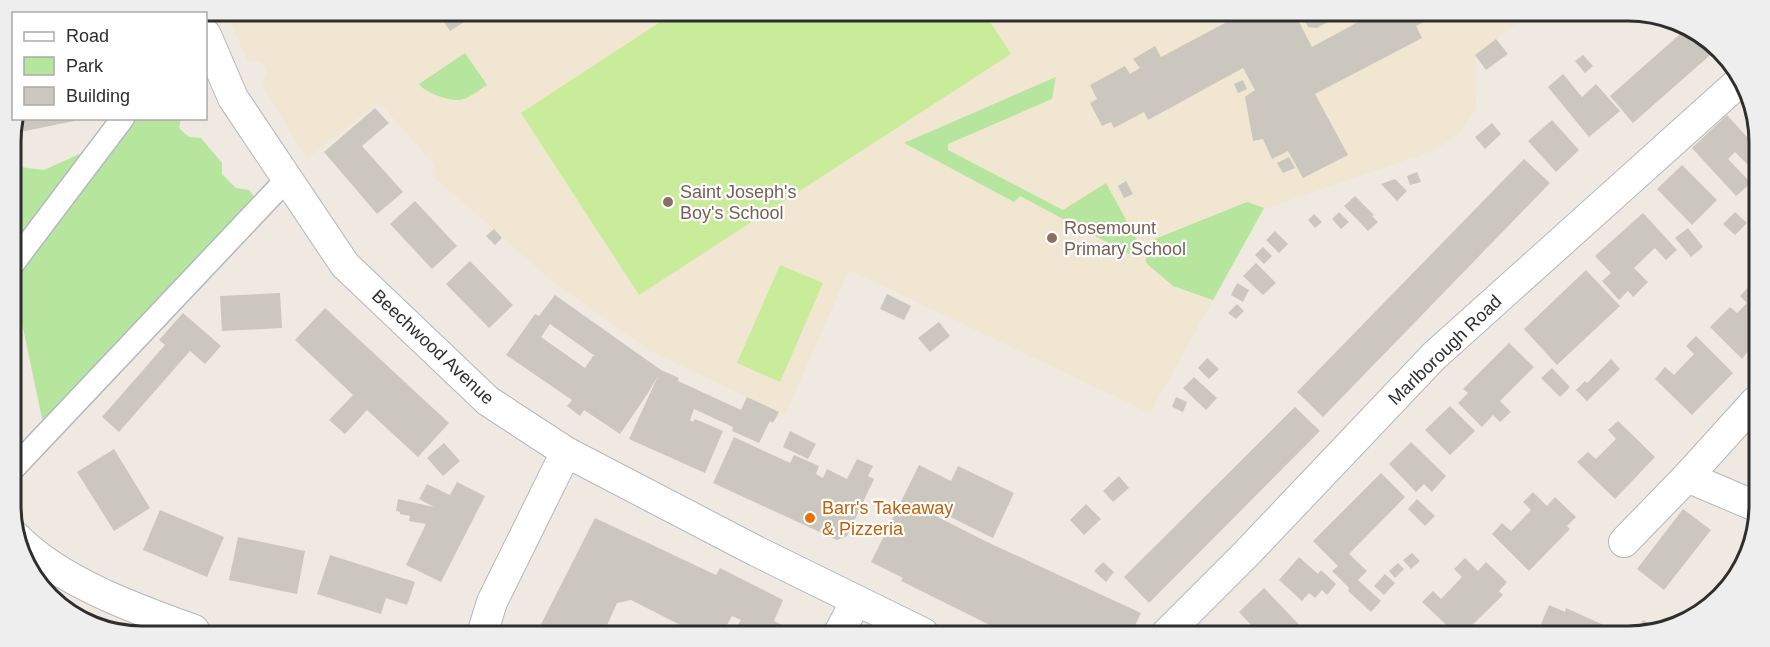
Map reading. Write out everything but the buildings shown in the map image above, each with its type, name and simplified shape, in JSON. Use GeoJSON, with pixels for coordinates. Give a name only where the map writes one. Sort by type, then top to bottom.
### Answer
{"type":"FeatureCollection","features":[{"type":"Feature","properties":{"kind":"street","name":"Beechwood Avenue"},"geometry":{"type":"LineString","coordinates":[[207,37],[233,98],[345,265],[488,401],[566,452],[756,551],[908,626]]}},
{"type":"Feature","properties":{"kind":"street","name":"Marlborough Road"},"geometry":{"type":"LineString","coordinates":[[1174,626],[1247,553],[1434,356],[1735,85]]}},
{"type":"Feature","properties":{"kind":"street"},"geometry":{"type":"LineString","coordinates":[[21,252],[121,120]]}},
{"type":"Feature","properties":{"kind":"street"},"geometry":{"type":"LineString","coordinates":[[21,462],[288,178]]}},
{"type":"Feature","properties":{"kind":"street"},"geometry":{"type":"LineString","coordinates":[[1624,542],[1749,409]]}},
{"type":"Feature","properties":{"kind":"street"},"geometry":{"type":"LineString","coordinates":[[485,626],[492,602],[566,452]]}},
{"type":"Feature","properties":{"kind":"street"},"geometry":{"type":"LineString","coordinates":[[1687,477],[1749,503]]}},
{"type":"Feature","properties":{"kind":"street"},"geometry":{"type":"LineString","coordinates":[[30,550],[74,580],[184,626]]}},
{"type":"Feature","properties":{"kind":"street"},"geometry":{"type":"LineString","coordinates":[[843,626],[856,601]]}},
{"type":"Feature","properties":{"kind":"shaded area"},"geometry":{"type":"Polygon","coordinates":[[[230,21],[1520,21],[1475,55],[1476,110],[1457,135],[1435,150],[1264,209],[1150,413],[849,270],[785,415],[650,351],[552,281],[433,176],[434,164],[379,102],[307,159],[262,85],[267,73],[261,62],[247,60],[230,21]]]}},
{"type":"Feature","properties":{"kind":"green space"},"geometry":{"type":"Polygon","coordinates":[[[662,21],[990,21],[1011,54],[639,295],[521,113],[662,21]]]}},
{"type":"Feature","properties":{"kind":"green space"},"geometry":{"type":"Polygon","coordinates":[[[465,53],[487,85],[466,98],[455,100],[432,93],[419,84],[465,53]]]}},
{"type":"Feature","properties":{"kind":"green space"},"geometry":{"type":"Polygon","coordinates":[[[1056,77],[1052,99],[948,144],[948,150],[1063,210],[1106,183],[1143,251],[1136,256],[1020,196],[1014,202],[904,143],[1056,77]]]}},
{"type":"Feature","properties":{"kind":"green space"},"geometry":{"type":"Polygon","coordinates":[[[130,120],[181,120],[179,128],[189,137],[201,138],[222,163],[222,174],[236,188],[249,190],[256,199],[44,428],[21,318],[21,269],[130,120]]]}},
{"type":"Feature","properties":{"kind":"green space"},"geometry":{"type":"Polygon","coordinates":[[[95,147],[21,239],[21,167],[44,170],[95,147]]]}},
{"type":"Feature","properties":{"kind":"green space"},"geometry":{"type":"Polygon","coordinates":[[[1247,202],[1264,208],[1213,300],[1173,286],[1146,263],[1145,250],[1155,239],[1247,202]]]}},
{"type":"Feature","properties":{"kind":"green space"},"geometry":{"type":"Polygon","coordinates":[[[780,265],[823,283],[780,382],[737,363],[780,265]]]}},
{"type":"Feature","properties":{"kind":"place","name":"Saint Joseph's Boy's School"},"geometry":{"type":"Point","coordinates":[668,202]}},
{"type":"Feature","properties":{"kind":"place","name":"Rosemount Primary School"},"geometry":{"type":"Point","coordinates":[1052,238]}},
{"type":"Feature","properties":{"kind":"place","name":"Barr's Takeaway & Pizzeria"},"geometry":{"type":"Point","coordinates":[810,518]}}]}
